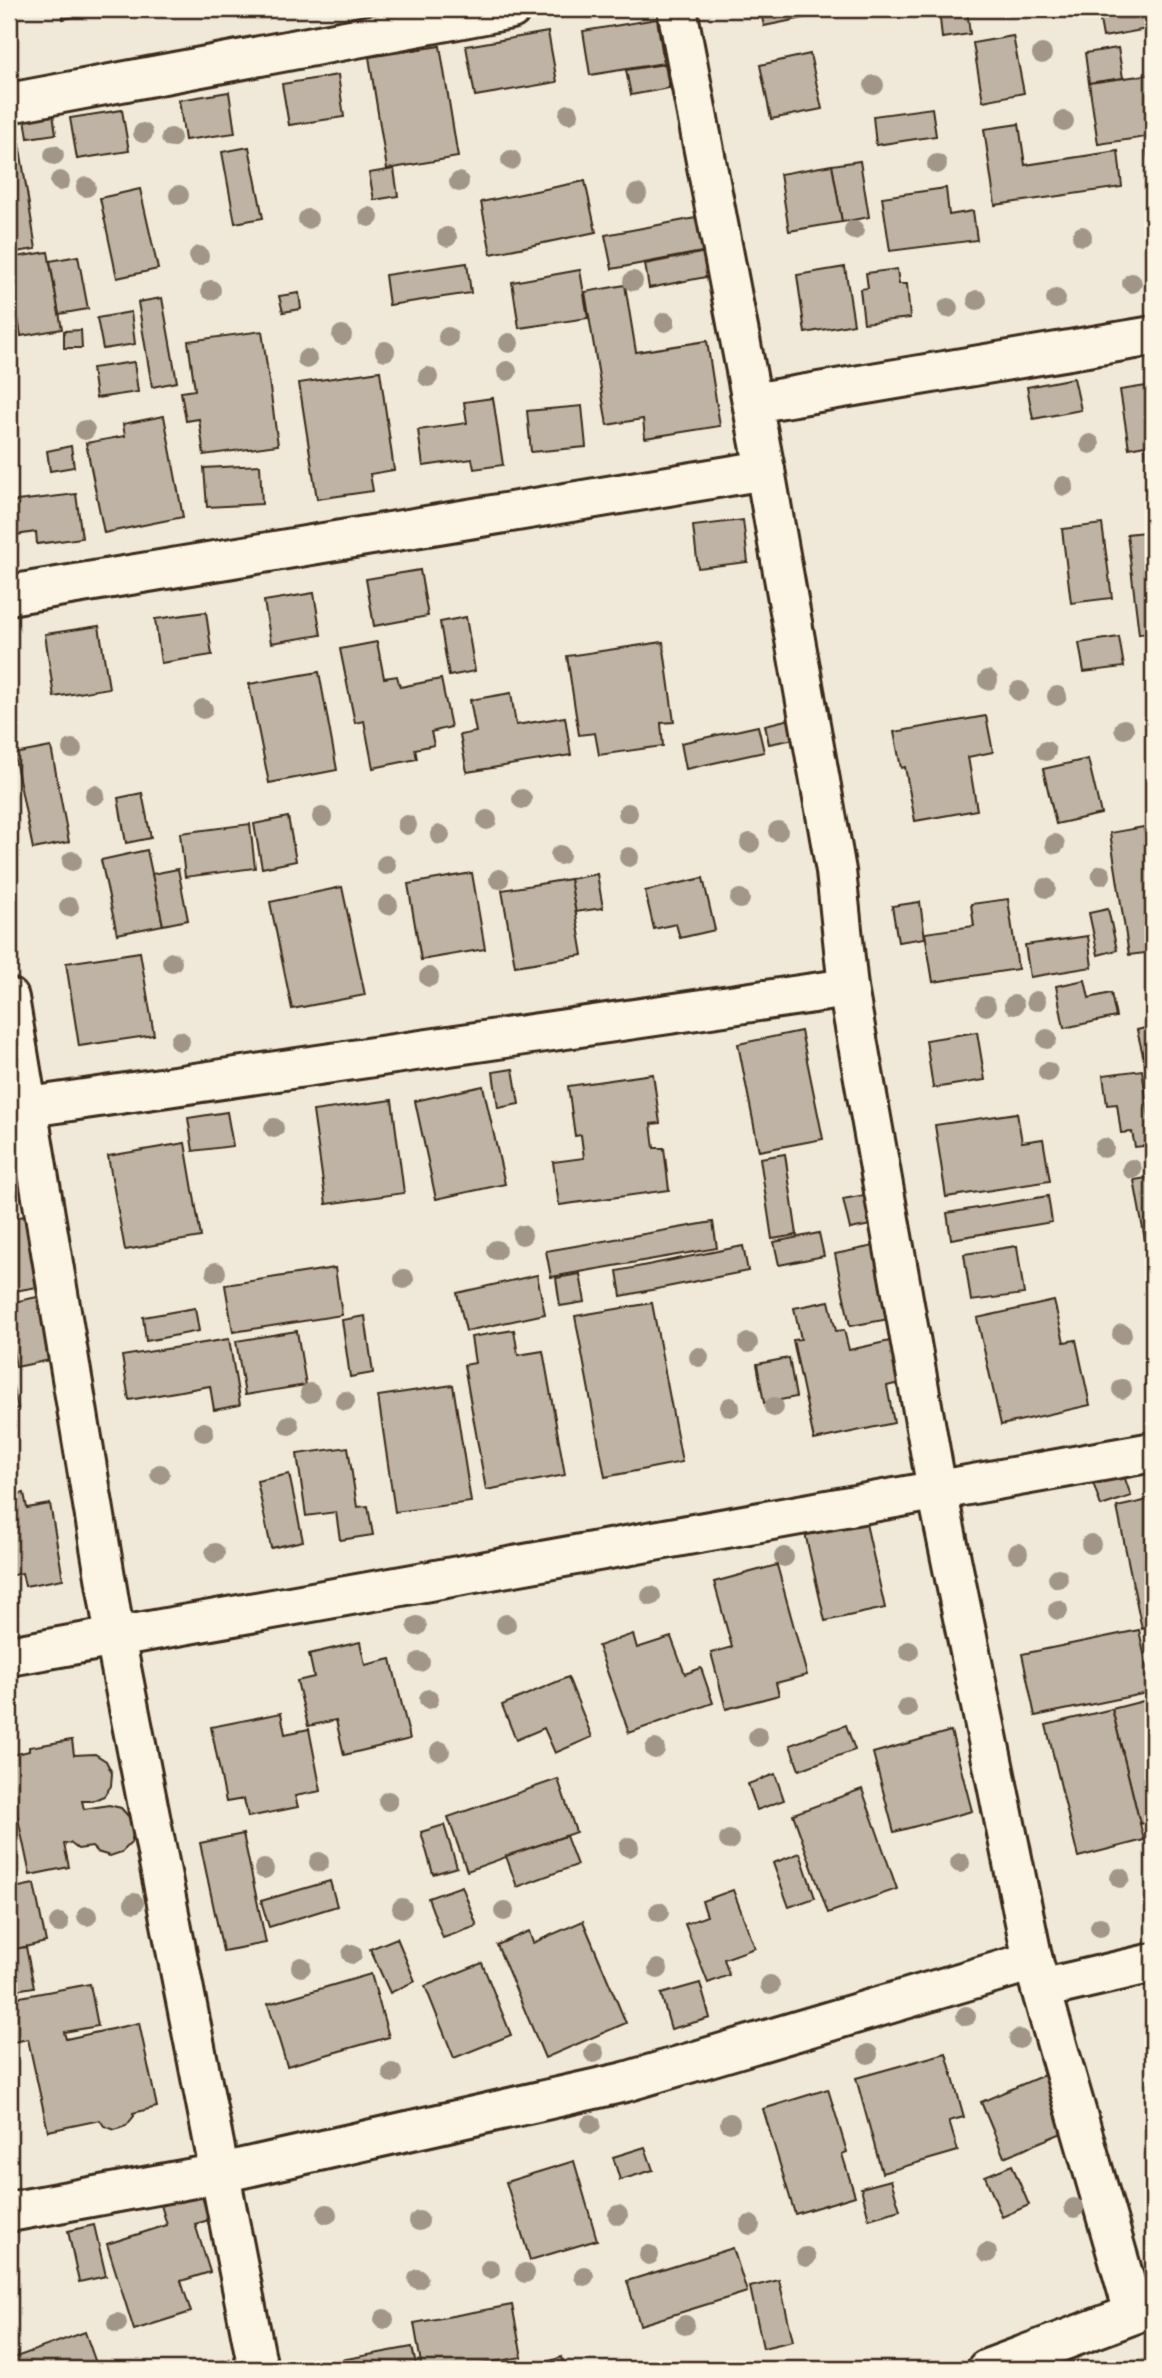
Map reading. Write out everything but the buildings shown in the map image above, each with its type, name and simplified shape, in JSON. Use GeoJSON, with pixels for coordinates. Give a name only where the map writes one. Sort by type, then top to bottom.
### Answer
{"type":"FeatureCollection","features":[{"type":"Feature","properties":{"kind":"street"},"geometry":{"type":"LineString","coordinates":[[9,103],[511,9]]}},
{"type":"Feature","properties":{"kind":"street"},"geometry":{"type":"LineString","coordinates":[[677,9],[765,470],[836,871],[848,988],[937,1490],[1037,1975],[1143,2310],[987,2369]]}},
{"type":"Feature","properties":{"kind":"street"},"geometry":{"type":"LineString","coordinates":[[752,403],[1153,335]]}},
{"type":"Feature","properties":{"kind":"street"},"geometry":{"type":"LineString","coordinates":[[9,595],[765,470]]}},
{"type":"Feature","properties":{"kind":"street"},"geometry":{"type":"LineString","coordinates":[[18,1108],[848,988]]}},
{"type":"Feature","properties":{"kind":"street"},"geometry":{"type":"LineString","coordinates":[[9,998],[18,1108],[115,1637],[258,2369]]}},
{"type":"Feature","properties":{"kind":"street"},"geometry":{"type":"LineString","coordinates":[[9,1656],[1153,1452]]}},
{"type":"Feature","properties":{"kind":"street"},"geometry":{"type":"LineString","coordinates":[[9,2212],[221,2173],[625,2082],[1037,1975],[1153,1963]]}}]}
